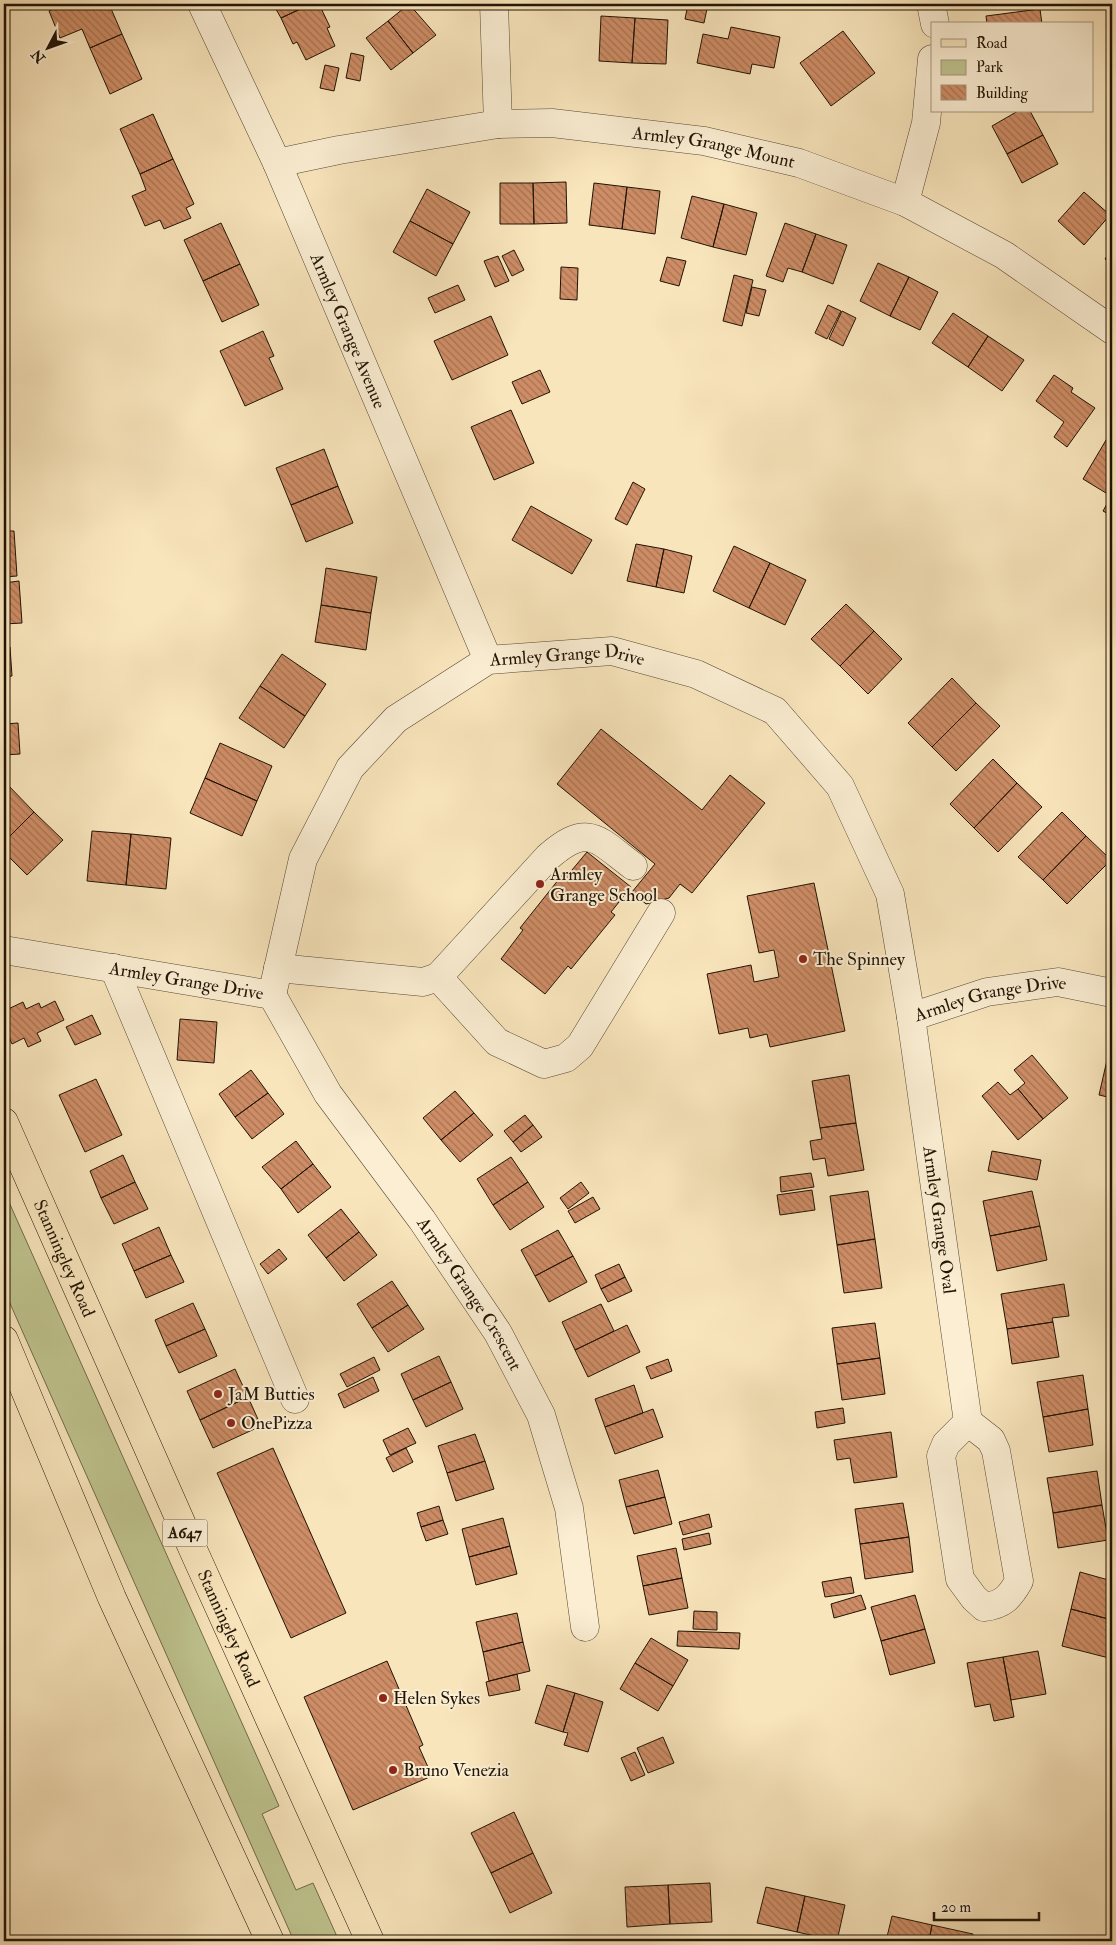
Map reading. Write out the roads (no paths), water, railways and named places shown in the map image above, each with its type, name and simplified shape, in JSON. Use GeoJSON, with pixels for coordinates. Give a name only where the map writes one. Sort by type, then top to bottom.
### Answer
{"type":"FeatureCollection","features":[{"type":"Feature","properties":{"kind":"main road","name":"Stanningley Road"},"geometry":{"type":"LineString","coordinates":[[4,1122],[195,1554],[370,1941]]}},
{"type":"Feature","properties":{"kind":"main road"},"geometry":{"type":"LineString","coordinates":[[4,1340],[112,1598],[270,1941]]}},
{"type":"Feature","properties":{"kind":"street","name":"Armley Grange Avenue"},"geometry":{"type":"LineString","coordinates":[[202,4],[277,163],[488,660]]}},
{"type":"Feature","properties":{"kind":"street"},"geometry":{"type":"LineString","coordinates":[[494,4],[498,124]]}},
{"type":"Feature","properties":{"kind":"street"},"geometry":{"type":"LineString","coordinates":[[931,4],[935,22]]}},
{"type":"Feature","properties":{"kind":"street"},"geometry":{"type":"LineString","coordinates":[[905,202],[926,123],[931,70]]}},
{"type":"Feature","properties":{"kind":"street","name":"Armley Grange Mount"},"geometry":{"type":"LineString","coordinates":[[277,163],[339,150],[498,124],[552,123],[704,141],[799,162],[905,202],[1004,255],[1112,330]]}},
{"type":"Feature","properties":{"kind":"street","name":"Armley Grange Drive"},"geometry":{"type":"LineString","coordinates":[[4,950],[272,995],[303,859],[350,768],[396,719],[488,660],[612,651],[696,674],[775,711],[840,786],[890,894],[911,1017],[987,992],[1058,982],[1112,993]]}},
{"type":"Feature","properties":{"kind":"street"},"geometry":{"type":"LineString","coordinates":[[278,968],[423,982],[438,977],[548,857],[563,844],[575,837],[593,837],[633,866]]}},
{"type":"Feature","properties":{"kind":"street"},"geometry":{"type":"LineString","coordinates":[[438,977],[497,1042],[544,1064],[566,1058],[580,1046],[661,913]]}},
{"type":"Feature","properties":{"kind":"street"},"geometry":{"type":"LineString","coordinates":[[114,968],[295,1399]]}},
{"type":"Feature","properties":{"kind":"street","name":"Armley Grange Crescent"},"geometry":{"type":"LineString","coordinates":[[272,995],[328,1094],[422,1220],[498,1333],[541,1415],[570,1508],[585,1627]]}},
{"type":"Feature","properties":{"kind":"street","name":"Armley Grange Oval"},"geometry":{"type":"LineString","coordinates":[[911,1017],[968,1422]]}},
{"type":"Feature","properties":{"kind":"street"},"geometry":{"type":"LineString","coordinates":[[968,1422],[991,1440],[996,1451],[1019,1581],[1011,1596],[997,1606],[984,1607],[974,1598],[960,1579],[941,1456],[946,1444],[968,1422]]}},
{"type":"Feature","properties":{"kind":"place","name":"Armley Grange School"},"geometry":{"type":"Point","coordinates":[540,884]}},
{"type":"Feature","properties":{"kind":"place","name":"The Spinney"},"geometry":{"type":"Point","coordinates":[803,959]}},
{"type":"Feature","properties":{"kind":"place","name":"JaM Butties"},"geometry":{"type":"Point","coordinates":[218,1394]}},
{"type":"Feature","properties":{"kind":"place","name":"OnePizza"},"geometry":{"type":"Point","coordinates":[231,1423]}},
{"type":"Feature","properties":{"kind":"place","name":"Helen Sykes"},"geometry":{"type":"Point","coordinates":[383,1698]}},
{"type":"Feature","properties":{"kind":"place","name":"Bruno Venezia"},"geometry":{"type":"Point","coordinates":[393,1770]}}]}
